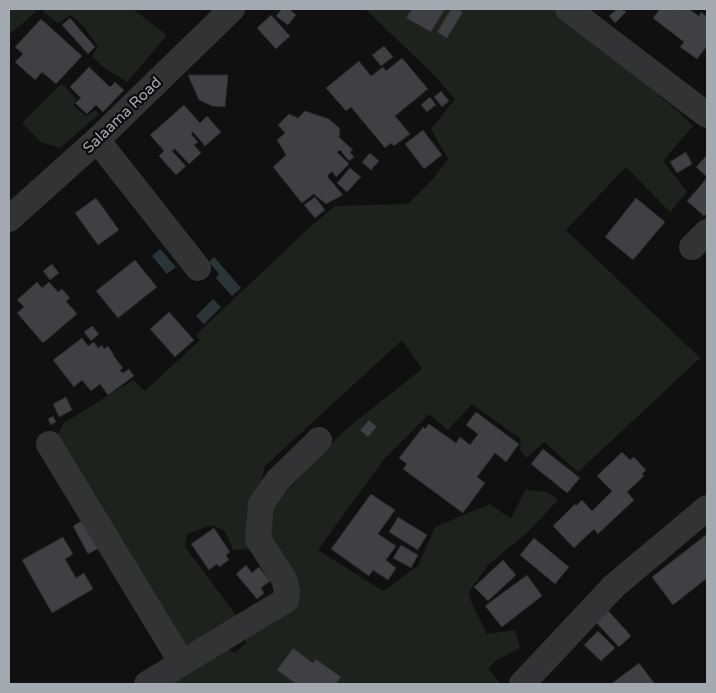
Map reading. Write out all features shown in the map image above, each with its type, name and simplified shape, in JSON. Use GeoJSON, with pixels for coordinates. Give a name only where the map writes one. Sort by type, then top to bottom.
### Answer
{"type":"FeatureCollection","features":[{"type":"Feature","properties":{"kind":"street","name":"Salaama Road"},"geometry":{"type":"LineString","coordinates":[[9,219],[97,140],[232,9]]}},
{"type":"Feature","properties":{"kind":"street"},"geometry":{"type":"LineString","coordinates":[[568,9],[707,115]]}},
{"type":"Feature","properties":{"kind":"street"},"geometry":{"type":"LineString","coordinates":[[97,140],[198,268]]}},
{"type":"Feature","properties":{"kind":"street"},"geometry":{"type":"LineString","coordinates":[[147,684],[286,600],[287,591],[284,579],[258,539],[262,504],[278,480],[319,440]]}},
{"type":"Feature","properties":{"kind":"street"},"geometry":{"type":"LineString","coordinates":[[49,444],[182,663]]}},
{"type":"Feature","properties":{"kind":"street"},"geometry":{"type":"LineString","coordinates":[[522,684],[614,586],[707,508]]}},
{"type":"Feature","properties":{"kind":"shaded area"},"geometry":{"type":"Polygon","coordinates":[[[9,9],[39,9],[10,34],[9,9]]]}},
{"type":"Feature","properties":{"kind":"shaded area"},"geometry":{"type":"Polygon","coordinates":[[[46,9],[132,9],[167,35],[127,82],[102,66],[92,56],[98,46],[84,27],[71,15],[58,23],[42,11],[46,9]]]}},
{"type":"Feature","properties":{"kind":"shaded area"},"geometry":{"type":"Polygon","coordinates":[[[365,9],[555,9],[678,111],[693,126],[663,161],[687,192],[670,212],[626,167],[566,230],[700,358],[578,472],[544,442],[527,458],[520,449],[521,439],[472,404],[448,430],[429,414],[384,459],[318,550],[383,591],[418,566],[435,527],[490,504],[511,519],[525,490],[547,492],[558,500],[529,531],[488,565],[469,592],[471,601],[487,634],[515,630],[520,648],[495,661],[488,669],[501,684],[165,684],[224,647],[235,653],[246,643],[245,634],[298,600],[268,534],[274,504],[345,430],[422,369],[402,340],[265,466],[250,526],[253,549],[233,550],[225,531],[211,525],[187,534],[185,547],[238,618],[184,651],[53,443],[64,423],[133,380],[145,391],[200,340],[196,335],[312,225],[335,206],[408,204],[434,178],[448,159],[431,129],[455,99],[430,71],[365,9]]]}},
{"type":"Feature","properties":{"kind":"shaded area"},"geometry":{"type":"Polygon","coordinates":[[[62,83],[76,99],[73,105],[86,116],[95,110],[99,114],[60,148],[41,142],[22,123],[62,83]]]}},
{"type":"Feature","properties":{"kind":"shaded area"},"geometry":{"type":"Polygon","coordinates":[[[160,249],[176,267],[167,274],[152,256],[160,249]]]}},
{"type":"Feature","properties":{"kind":"shaded area"},"geometry":{"type":"Polygon","coordinates":[[[214,257],[241,288],[232,296],[216,278],[219,274],[209,262],[214,257]]]}},
{"type":"Feature","properties":{"kind":"shaded area"},"geometry":{"type":"Polygon","coordinates":[[[213,299],[221,307],[204,324],[196,316],[213,299]]]}},
{"type":"Feature","properties":{"kind":"building"},"geometry":{"type":"Polygon","coordinates":[[[282,9],[289,9],[296,15],[288,25],[276,16],[282,9]]]}},
{"type":"Feature","properties":{"kind":"building"},"geometry":{"type":"Polygon","coordinates":[[[412,9],[445,9],[431,32],[406,18],[412,9]]]}},
{"type":"Feature","properties":{"kind":"building"},"geometry":{"type":"Polygon","coordinates":[[[451,9],[458,9],[463,12],[447,38],[437,32],[451,9]]]}},
{"type":"Feature","properties":{"kind":"building"},"geometry":{"type":"Polygon","coordinates":[[[617,9],[622,9],[626,12],[615,23],[609,16],[617,9]]]}},
{"type":"Feature","properties":{"kind":"building"},"geometry":{"type":"Polygon","coordinates":[[[660,9],[671,9],[673,11],[674,9],[689,9],[699,16],[701,12],[707,17],[707,46],[697,59],[680,47],[684,42],[653,18],[660,9]]]}},
{"type":"Feature","properties":{"kind":"building"},"geometry":{"type":"Polygon","coordinates":[[[271,15],[290,36],[276,49],[257,28],[271,15]]]}},
{"type":"Feature","properties":{"kind":"building"},"geometry":{"type":"Polygon","coordinates":[[[70,18],[95,47],[88,54],[62,25],[70,18]]]}},
{"type":"Feature","properties":{"kind":"building"},"geometry":{"type":"Polygon","coordinates":[[[41,19],[82,56],[56,84],[42,72],[35,80],[15,62],[23,54],[15,47],[41,19]]]}},
{"type":"Feature","properties":{"kind":"building"},"geometry":{"type":"Polygon","coordinates":[[[384,46],[393,57],[381,66],[372,55],[384,46]]]}},
{"type":"Feature","properties":{"kind":"building"},"geometry":{"type":"Polygon","coordinates":[[[402,58],[428,89],[395,116],[410,134],[394,146],[391,143],[385,148],[351,107],[346,111],[326,88],[359,61],[371,76],[383,67],[386,71],[402,58]]]}},
{"type":"Feature","properties":{"kind":"building"},"geometry":{"type":"Polygon","coordinates":[[[89,67],[110,87],[115,82],[124,90],[103,112],[96,105],[87,114],[75,103],[81,98],[70,87],[89,67]]]}},
{"type":"Feature","properties":{"kind":"building"},"geometry":{"type":"Polygon","coordinates":[[[188,75],[228,75],[225,107],[212,106],[199,100],[188,75]]]}},
{"type":"Feature","properties":{"kind":"building"},"geometry":{"type":"Polygon","coordinates":[[[441,91],[449,101],[442,107],[434,97],[441,91]]]}},
{"type":"Feature","properties":{"kind":"building"},"geometry":{"type":"Polygon","coordinates":[[[430,97],[436,105],[427,112],[421,105],[430,97]]]}},
{"type":"Feature","properties":{"kind":"building"},"geometry":{"type":"Polygon","coordinates":[[[184,105],[200,123],[207,116],[221,132],[205,146],[193,132],[191,134],[198,142],[194,145],[201,153],[189,164],[175,149],[172,151],[186,166],[176,175],[159,156],[164,151],[150,135],[184,105]]]}},
{"type":"Feature","properties":{"kind":"building"},"geometry":{"type":"Polygon","coordinates":[[[305,111],[329,119],[340,129],[339,137],[353,150],[350,152],[354,157],[349,161],[340,150],[337,152],[349,164],[336,177],[332,171],[327,176],[343,195],[326,204],[314,194],[302,203],[273,167],[286,155],[277,140],[285,133],[278,125],[289,114],[298,118],[305,111]]]}},
{"type":"Feature","properties":{"kind":"building"},"geometry":{"type":"Polygon","coordinates":[[[423,130],[442,155],[424,169],[405,144],[423,130]]]}},
{"type":"Feature","properties":{"kind":"building"},"geometry":{"type":"Polygon","coordinates":[[[686,152],[692,164],[677,173],[670,162],[686,152]]]}},
{"type":"Feature","properties":{"kind":"building"},"geometry":{"type":"Polygon","coordinates":[[[370,153],[379,161],[371,170],[362,162],[370,153]]]}},
{"type":"Feature","properties":{"kind":"building"},"geometry":{"type":"Polygon","coordinates":[[[707,155],[707,177],[696,167],[707,155]]]}},
{"type":"Feature","properties":{"kind":"building"},"geometry":{"type":"Polygon","coordinates":[[[350,168],[361,177],[347,192],[337,183],[350,168]]]}},
{"type":"Feature","properties":{"kind":"building"},"geometry":{"type":"Polygon","coordinates":[[[707,178],[707,213],[704,216],[687,201],[707,178]]]}},
{"type":"Feature","properties":{"kind":"building"},"geometry":{"type":"Polygon","coordinates":[[[315,197],[325,210],[315,218],[304,205],[315,197]]]}},
{"type":"Feature","properties":{"kind":"building"},"geometry":{"type":"Polygon","coordinates":[[[96,198],[119,230],[98,245],[75,213],[96,198]]]}},
{"type":"Feature","properties":{"kind":"building"},"geometry":{"type":"Polygon","coordinates":[[[636,198],[665,222],[633,260],[605,237],[636,198]]]}},
{"type":"Feature","properties":{"kind":"building"},"geometry":{"type":"Polygon","coordinates":[[[135,260],[157,287],[118,318],[96,291],[135,260]]]}},
{"type":"Feature","properties":{"kind":"building"},"geometry":{"type":"Polygon","coordinates":[[[52,264],[59,273],[50,280],[43,271],[52,264]]]}},
{"type":"Feature","properties":{"kind":"building"},"geometry":{"type":"Polygon","coordinates":[[[37,282],[42,288],[49,282],[58,292],[62,289],[70,298],[66,301],[77,314],[43,343],[17,313],[24,307],[17,300],[37,282]]]}},
{"type":"Feature","properties":{"kind":"building"},"geometry":{"type":"Polygon","coordinates":[[[169,312],[194,340],[175,357],[150,329],[169,312]]]}},
{"type":"Feature","properties":{"kind":"building"},"geometry":{"type":"Polygon","coordinates":[[[92,326],[99,334],[91,341],[84,332],[92,326]]]}},
{"type":"Feature","properties":{"kind":"building"},"geometry":{"type":"Polygon","coordinates":[[[82,338],[88,346],[94,342],[98,348],[102,345],[104,349],[108,346],[123,368],[120,370],[123,373],[129,369],[134,376],[108,395],[100,384],[91,391],[82,380],[74,387],[53,360],[82,338]]]}},
{"type":"Feature","properties":{"kind":"building"},"geometry":{"type":"Polygon","coordinates":[[[66,397],[72,410],[59,417],[53,404],[66,397]]]}},
{"type":"Feature","properties":{"kind":"building"},"geometry":{"type":"Polygon","coordinates":[[[476,412],[519,444],[506,462],[495,453],[477,477],[485,483],[463,513],[403,469],[407,464],[399,458],[423,427],[425,429],[429,424],[456,443],[460,437],[470,445],[478,434],[466,425],[476,412]]]}},
{"type":"Feature","properties":{"kind":"building"},"geometry":{"type":"Polygon","coordinates":[[[53,416],[56,422],[51,425],[48,419],[53,416]]]}},
{"type":"Feature","properties":{"kind":"building"},"geometry":{"type":"Polygon","coordinates":[[[369,420],[377,427],[368,437],[360,430],[369,420]]]}},
{"type":"Feature","properties":{"kind":"building"},"geometry":{"type":"Polygon","coordinates":[[[543,449],[580,478],[567,493],[531,464],[543,449]]]}},
{"type":"Feature","properties":{"kind":"building"},"geometry":{"type":"Polygon","coordinates":[[[622,452],[630,460],[634,457],[646,470],[642,474],[644,476],[627,492],[634,500],[598,534],[594,529],[574,548],[553,526],[575,504],[576,506],[582,500],[592,511],[612,491],[597,476],[622,452]]]}},
{"type":"Feature","properties":{"kind":"building"},"geometry":{"type":"Polygon","coordinates":[[[371,494],[395,510],[378,534],[396,546],[386,560],[396,568],[388,580],[373,570],[369,576],[331,549],[371,494]]]}},
{"type":"Feature","properties":{"kind":"building"},"geometry":{"type":"Polygon","coordinates":[[[398,517],[427,535],[418,550],[389,532],[398,517]]]}},
{"type":"Feature","properties":{"kind":"building"},"geometry":{"type":"Polygon","coordinates":[[[85,519],[101,547],[88,554],[73,526],[85,519]]]}},
{"type":"Feature","properties":{"kind":"building"},"geometry":{"type":"Polygon","coordinates":[[[214,528],[230,552],[226,555],[229,560],[219,567],[217,564],[209,570],[191,544],[214,528]]]}},
{"type":"Feature","properties":{"kind":"building"},"geometry":{"type":"Polygon","coordinates":[[[707,534],[707,578],[673,605],[652,577],[707,534]]]}},
{"type":"Feature","properties":{"kind":"building"},"geometry":{"type":"Polygon","coordinates":[[[63,537],[73,554],[65,559],[76,578],[84,573],[93,589],[52,613],[22,560],[63,537]]]}},
{"type":"Feature","properties":{"kind":"building"},"geometry":{"type":"Polygon","coordinates":[[[534,538],[569,567],[555,584],[520,555],[534,538]]]}},
{"type":"Feature","properties":{"kind":"building"},"geometry":{"type":"Polygon","coordinates":[[[401,545],[418,555],[411,568],[393,558],[401,545]]]}},
{"type":"Feature","properties":{"kind":"building"},"geometry":{"type":"Polygon","coordinates":[[[503,560],[516,575],[488,601],[474,587],[503,560]]]}},
{"type":"Feature","properties":{"kind":"building"},"geometry":{"type":"Polygon","coordinates":[[[246,565],[252,573],[259,567],[270,581],[261,588],[264,593],[257,599],[236,574],[246,565]]]}},
{"type":"Feature","properties":{"kind":"building"},"geometry":{"type":"Polygon","coordinates":[[[527,575],[542,596],[502,627],[485,606],[527,575]]]}},
{"type":"Feature","properties":{"kind":"building"},"geometry":{"type":"Polygon","coordinates":[[[604,606],[631,636],[619,647],[591,617],[604,606]]]}},
{"type":"Feature","properties":{"kind":"building"},"geometry":{"type":"Polygon","coordinates":[[[598,631],[615,648],[601,661],[584,645],[598,631]]]}},
{"type":"Feature","properties":{"kind":"building"},"geometry":{"type":"Polygon","coordinates":[[[293,648],[313,663],[316,659],[341,677],[336,684],[296,684],[277,670],[293,648]]]}},
{"type":"Feature","properties":{"kind":"building"},"geometry":{"type":"Polygon","coordinates":[[[639,663],[655,684],[611,684],[639,663]]]}}]}
